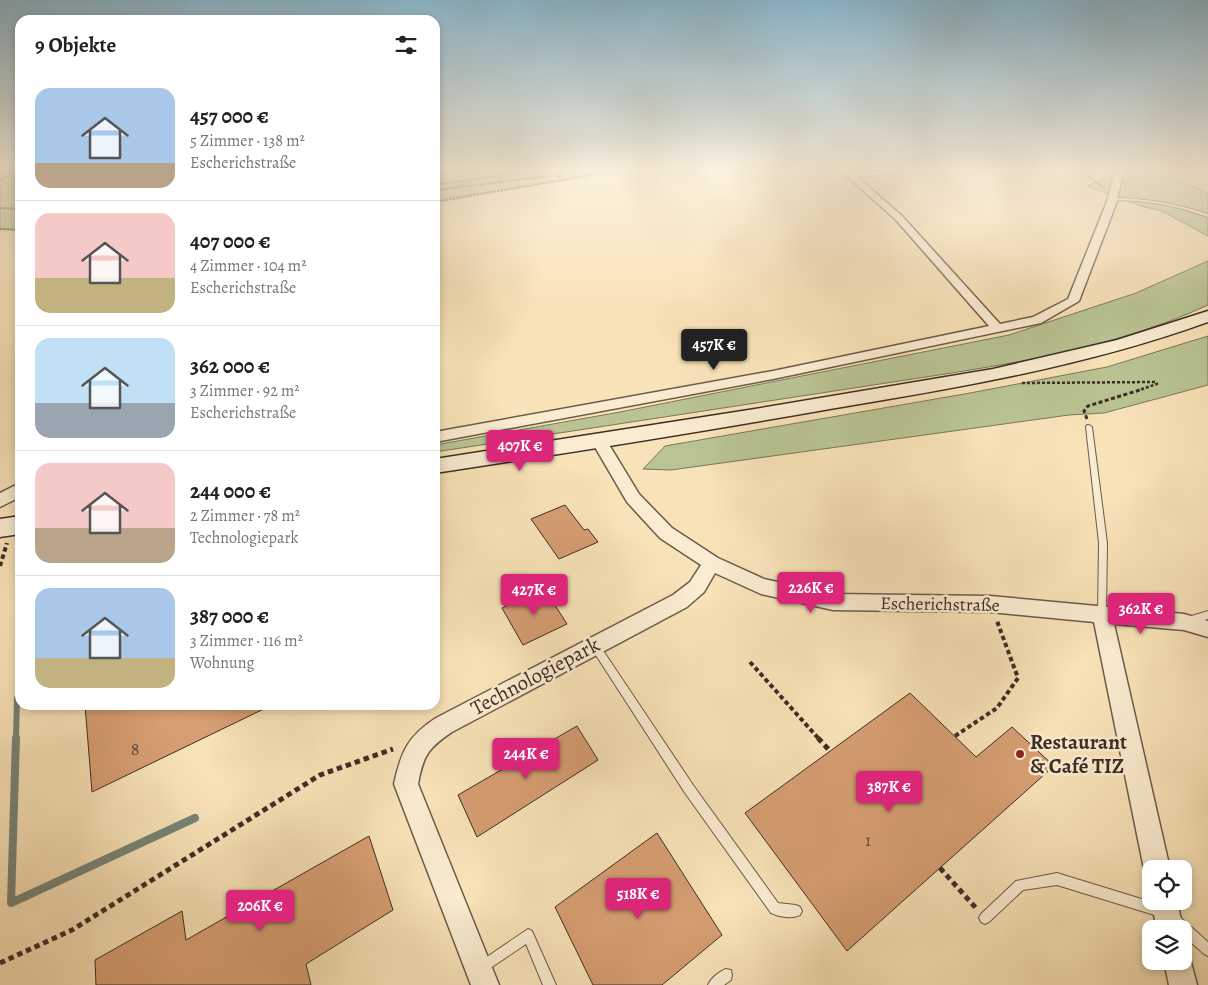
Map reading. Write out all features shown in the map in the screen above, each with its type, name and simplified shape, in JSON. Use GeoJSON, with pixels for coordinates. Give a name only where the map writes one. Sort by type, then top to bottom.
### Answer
{"type":"FeatureCollection","features":[{"type":"Feature","properties":{"kind":"main road"},"geometry":{"type":"LineString","coordinates":[[440,465],[600,442],[1006,373],[1162,334],[1208,316]]}},
{"type":"Feature","properties":{"kind":"main road"},"geometry":{"type":"LineString","coordinates":[[0,528],[15,526]]}},
{"type":"Feature","properties":{"kind":"street"},"geometry":{"type":"LineString","coordinates":[[897,216],[998,329]]}},
{"type":"Feature","properties":{"kind":"street"},"geometry":{"type":"LineString","coordinates":[[440,437],[773,375],[1037,320],[1073,301],[1105,216]]}},
{"type":"Feature","properties":{"kind":"street","name":"Escherichstraße"},"geometry":{"type":"LineString","coordinates":[[600,442],[633,498],[666,533],[712,563],[761,586],[833,602],[990,604],[1184,622],[1208,629]]}},
{"type":"Feature","properties":{"kind":"street"},"geometry":{"type":"LineString","coordinates":[[0,501],[15,492]]}},
{"type":"Feature","properties":{"kind":"street","name":"Technologiepark"},"geometry":{"type":"LineString","coordinates":[[482,977],[406,784],[412,754],[428,735],[444,725],[594,644],[680,601],[697,586],[712,563]]}},
{"type":"Feature","properties":{"kind":"street"},"geometry":{"type":"LineString","coordinates":[[1102,614],[1155,860]]}},
{"type":"Feature","properties":{"kind":"street"},"geometry":{"type":"LineString","coordinates":[[1180,970],[1183,985]]}},
{"type":"Feature","properties":{"kind":"lane"},"geometry":{"type":"LineString","coordinates":[[1089,427],[1103,543],[1102,614]]}},
{"type":"Feature","properties":{"kind":"lane"},"geometry":{"type":"LineString","coordinates":[[1184,622],[1208,615]]}},
{"type":"Feature","properties":{"kind":"lane"},"geometry":{"type":"LineString","coordinates":[[594,644],[689,789],[775,909],[796,911]]}},
{"type":"Feature","properties":{"kind":"lane"},"geometry":{"type":"LineString","coordinates":[[984,918],[1020,885],[1057,879],[1167,914],[1208,950]]}},
{"type":"Feature","properties":{"kind":"lane"},"geometry":{"type":"LineString","coordinates":[[482,977],[528,935],[550,985]]}},
{"type":"Feature","properties":{"kind":"lane"},"geometry":{"type":"LineString","coordinates":[[714,985],[726,975]]}},
{"type":"Feature","properties":{"kind":"path"},"geometry":{"type":"LineString","coordinates":[[0,229],[15,230]]}},
{"type":"Feature","properties":{"kind":"path"},"geometry":{"type":"LineString","coordinates":[[1017,380],[1024,385],[1151,380],[1156,382],[1157,384],[1088,406],[1084,411],[1089,427]]}},
{"type":"Feature","properties":{"kind":"path"},"geometry":{"type":"LineString","coordinates":[[954,736],[996,708],[1018,678],[990,604]]}},
{"type":"Feature","properties":{"kind":"path"},"geometry":{"type":"LineString","coordinates":[[750,662],[830,751]]}},
{"type":"Feature","properties":{"kind":"path"},"geometry":{"type":"LineString","coordinates":[[0,963],[72,930],[320,775],[393,748]]}},
{"type":"Feature","properties":{"kind":"path"},"geometry":{"type":"LineString","coordinates":[[940,868],[984,918]]}},
{"type":"Feature","properties":{"kind":"green space"},"geometry":{"type":"Polygon","coordinates":[[[0,216],[15,216],[15,229],[0,229],[0,216]]]}},
{"type":"Feature","properties":{"kind":"green space"},"geometry":{"type":"Polygon","coordinates":[[[1171,216],[1208,216],[1208,236],[1171,216]]]}},
{"type":"Feature","properties":{"kind":"green space"},"geometry":{"type":"Polygon","coordinates":[[[1208,261],[1208,305],[1123,337],[1079,349],[989,367],[440,451],[440,444],[620,412],[1009,335],[1136,293],[1208,261]]]}},
{"type":"Feature","properties":{"kind":"green space"},"geometry":{"type":"Polygon","coordinates":[[[1208,336],[1208,385],[1104,413],[1069,415],[671,470],[643,469],[665,446],[1107,367],[1208,336]]]}},
{"type":"Feature","properties":{"kind":"building"},"geometry":{"type":"Polygon","coordinates":[[[565,505],[584,530],[588,529],[598,542],[559,559],[531,519],[565,505]]]}},
{"type":"Feature","properties":{"kind":"building"},"geometry":{"type":"Polygon","coordinates":[[[544,588],[567,624],[523,645],[502,608],[544,588]]]}},
{"type":"Feature","properties":{"kind":"building"},"geometry":{"type":"Polygon","coordinates":[[[910,693],[976,757],[1012,727],[1054,766],[847,951],[745,813],[910,693]]]}},
{"type":"Feature","properties":{"kind":"building"},"geometry":{"type":"Polygon","coordinates":[[[85,710],[262,710],[92,792],[85,710]]]}},
{"type":"Feature","properties":{"kind":"building"},"geometry":{"type":"Polygon","coordinates":[[[577,726],[598,760],[477,837],[458,795],[577,726]]]}},
{"type":"Feature","properties":{"kind":"building"},"geometry":{"type":"Polygon","coordinates":[[[657,833],[722,935],[662,985],[593,985],[555,907],[657,833]]]}},
{"type":"Feature","properties":{"kind":"building"},"geometry":{"type":"Polygon","coordinates":[[[369,836],[393,910],[306,964],[311,985],[96,985],[95,960],[182,911],[186,940],[369,836]]]}},
{"type":"Feature","properties":{"kind":"waterway"},"geometry":{"type":"LineString","coordinates":[[16,739],[17,710]]}},
{"type":"Feature","properties":{"kind":"waterway"},"geometry":{"type":"LineString","coordinates":[[16,738],[11,903],[195,818]]}},
{"type":"Feature","properties":{"kind":"place","name":"Restaurant & Café TIZ"},"geometry":{"type":"Point","coordinates":[1020,754]}}]}
